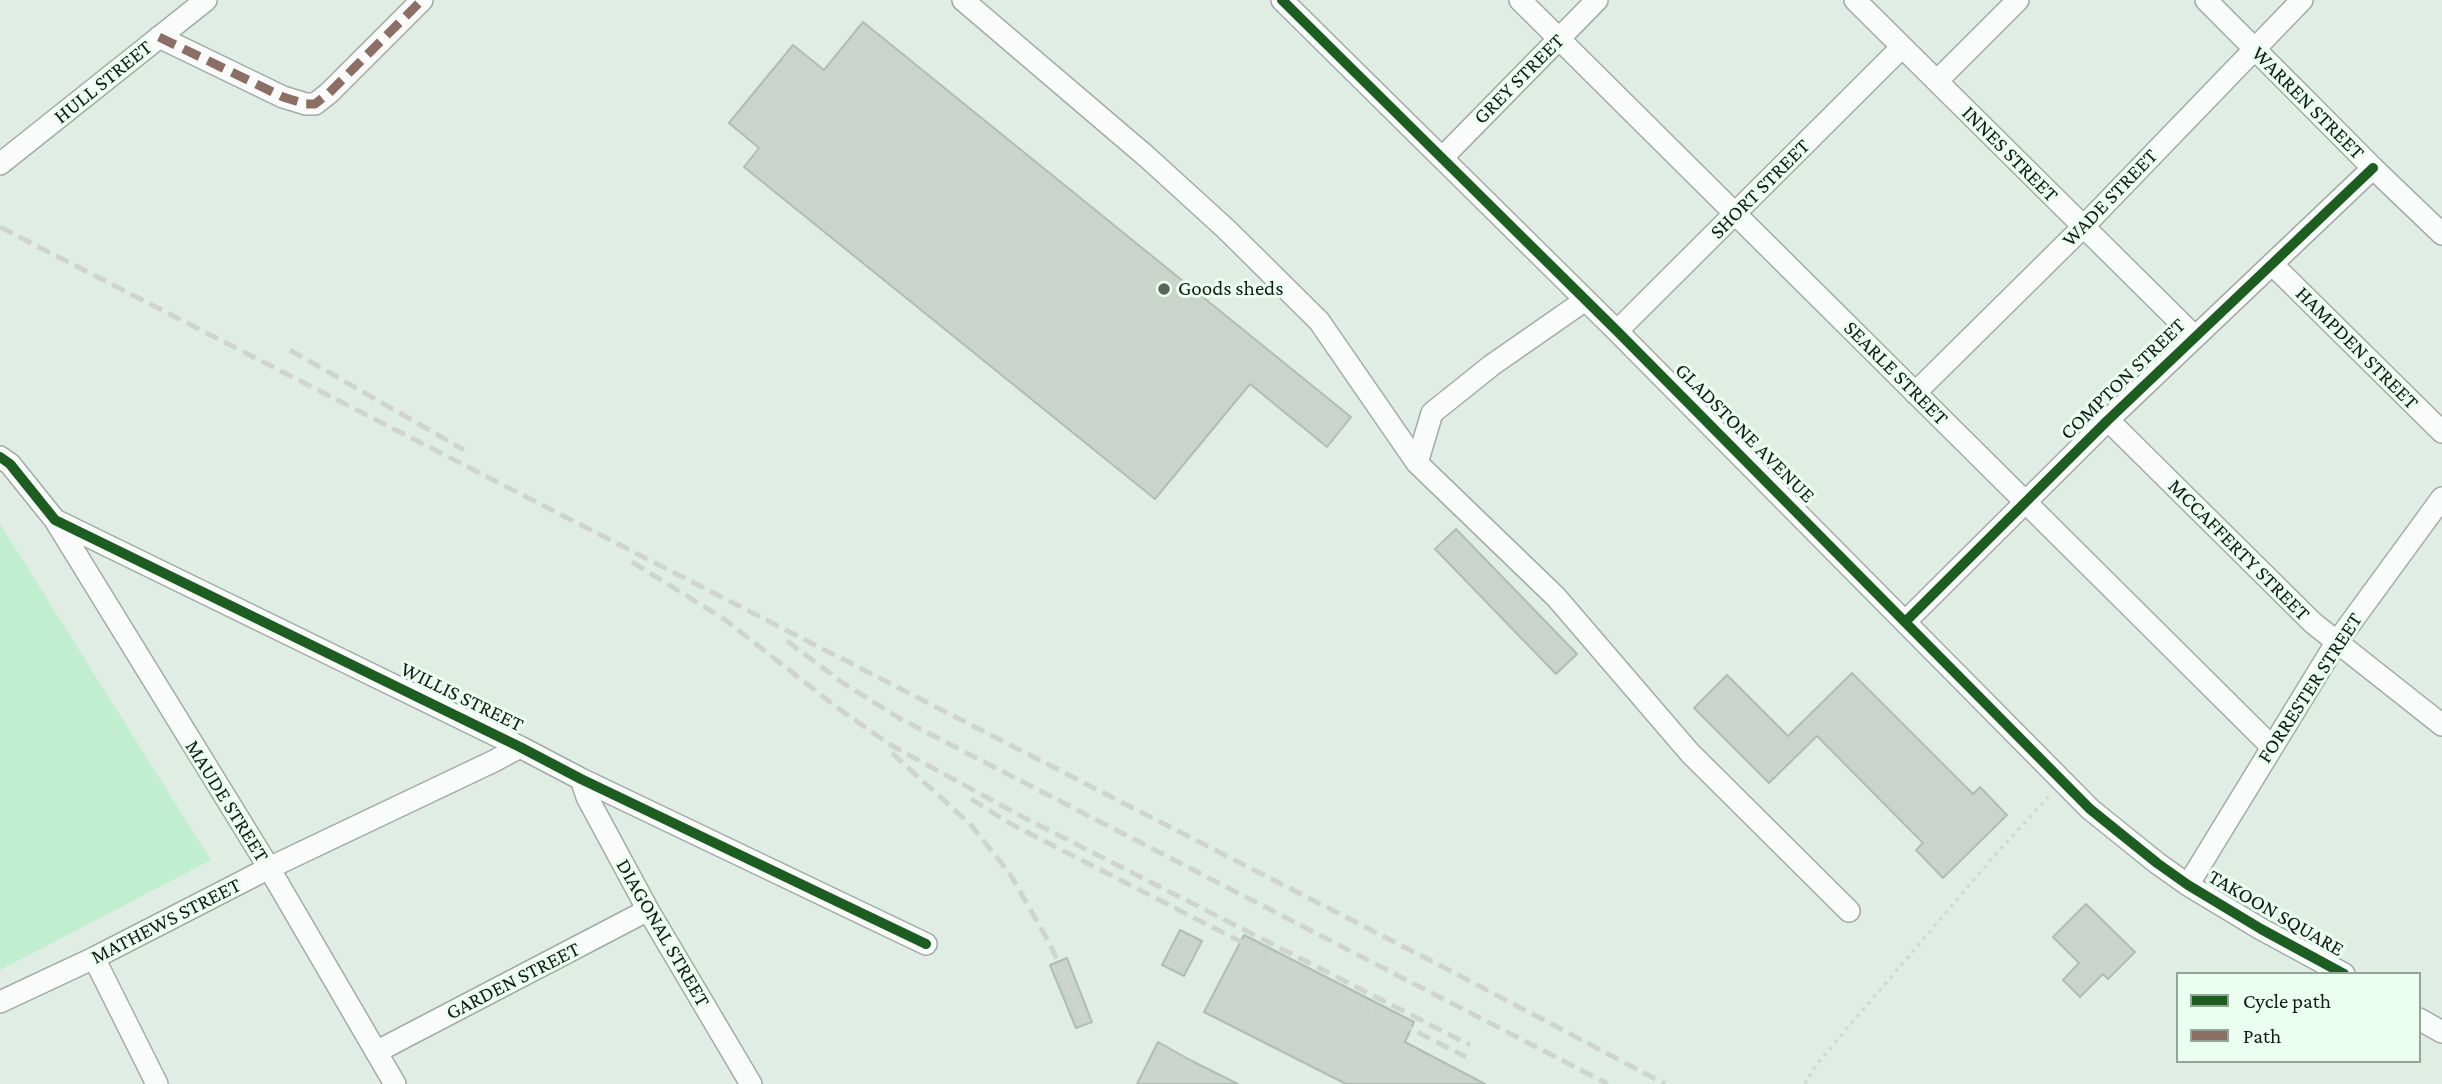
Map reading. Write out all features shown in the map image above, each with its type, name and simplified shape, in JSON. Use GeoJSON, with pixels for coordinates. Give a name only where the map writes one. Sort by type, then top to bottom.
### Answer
{"type":"FeatureCollection","features":[{"type":"Feature","properties":{"kind":"street","name":"HULL STREET"},"geometry":{"type":"LineString","coordinates":[[0,164],[206,0]]}},
{"type":"Feature","properties":{"kind":"street"},"geometry":{"type":"LineString","coordinates":[[159,37],[283,97],[315,104],[422,0]]}},
{"type":"Feature","properties":{"kind":"street"},"geometry":{"type":"LineString","coordinates":[[963,0],[1147,157],[1226,229],[1319,321],[1417,463],[1556,597],[1690,753],[1849,911]]}},
{"type":"Feature","properties":{"kind":"street","name":"GLADSTONE AVENUE"},"geometry":{"type":"LineString","coordinates":[[1282,0],[1617,331],[2062,783],[2128,840],[2188,885]]}},
{"type":"Feature","properties":{"kind":"street","name":"SEARLE STREET"},"geometry":{"type":"LineString","coordinates":[[1520,0],[2272,747]]}},
{"type":"Feature","properties":{"kind":"street","name":"GREY STREET"},"geometry":{"type":"LineString","coordinates":[[1441,158],[1597,0]]}},
{"type":"Feature","properties":{"kind":"street","name":"INNES STREET"},"geometry":{"type":"LineString","coordinates":[[1855,0],[2195,337]]}},
{"type":"Feature","properties":{"kind":"street"},"geometry":{"type":"LineString","coordinates":[[1937,81],[2018,0]]}},
{"type":"Feature","properties":{"kind":"street","name":"WARREN STREET"},"geometry":{"type":"LineString","coordinates":[[2206,0],[2373,169],[2442,234]]}},
{"type":"Feature","properties":{"kind":"street","name":"WADE STREET"},"geometry":{"type":"LineString","coordinates":[[1915,393],[2083,227],[2302,0]]}},
{"type":"Feature","properties":{"kind":"street","name":"SHORT STREET"},"geometry":{"type":"LineString","coordinates":[[1617,331],[1902,47]]}},
{"type":"Feature","properties":{"kind":"street","name":"COMPTON STREET"},"geometry":{"type":"LineString","coordinates":[[1905,622],[2108,420],[2373,169]]}},
{"type":"Feature","properties":{"kind":"street","name":"HAMPDEN STREET"},"geometry":{"type":"LineString","coordinates":[[2272,264],[2442,432]]}},
{"type":"Feature","properties":{"kind":"street"},"geometry":{"type":"LineString","coordinates":[[1417,463],[1432,413],[1492,365],[1584,301]]}},
{"type":"Feature","properties":{"kind":"street","name":"MCCAFFERTY STREET"},"geometry":{"type":"LineString","coordinates":[[2108,420],[2313,623],[2442,725]]}},
{"type":"Feature","properties":{"kind":"street","name":"WILLIS STREET"},"geometry":{"type":"LineString","coordinates":[[3,463],[55,520],[581,779],[926,944]]}},
{"type":"Feature","properties":{"kind":"street","name":"FORRESTER STREET"},"geometry":{"type":"LineString","coordinates":[[2188,885],[2336,643],[2442,498]]}},
{"type":"Feature","properties":{"kind":"street","name":"MAUDE STREET"},"geometry":{"type":"LineString","coordinates":[[55,520],[269,868],[395,1084]]}},
{"type":"Feature","properties":{"kind":"street","name":"MATHEWS STREET"},"geometry":{"type":"LineString","coordinates":[[0,1002],[520,747]]}},
{"type":"Feature","properties":{"kind":"street","name":"DIAGONAL STREET"},"geometry":{"type":"LineString","coordinates":[[581,779],[587,797],[741,1081]]}},
{"type":"Feature","properties":{"kind":"street","name":"TAKOON SQUARE"},"geometry":{"type":"LineString","coordinates":[[2188,885],[2340,972]]}},
{"type":"Feature","properties":{"kind":"street","name":"GARDEN STREET"},"geometry":{"type":"LineString","coordinates":[[376,1052],[648,909]]}},
{"type":"Feature","properties":{"kind":"street"},"geometry":{"type":"LineString","coordinates":[[94,958],[157,1084]]}},
{"type":"Feature","properties":{"kind":"street"},"geometry":{"type":"LineString","coordinates":[[2421,1020],[2442,1032]]}},
{"type":"Feature","properties":{"kind":"path"},"geometry":{"type":"LineString","coordinates":[[1805,1084],[1816,1065],[1971,883],[2062,783]]}},
{"type":"Feature","properties":{"kind":"green space"},"geometry":{"type":"Polygon","coordinates":[[[0,524],[211,860],[0,970],[0,524]]]}},
{"type":"Feature","properties":{"kind":"building","name":"Goods sheds"},"geometry":{"type":"Polygon","coordinates":[[[863,22],[1351,417],[1327,447],[1250,384],[1155,499],[744,167],[759,148],[729,123],[793,45],[824,70],[863,22]]]}},
{"type":"Feature","properties":{"kind":"building"},"geometry":{"type":"Polygon","coordinates":[[[1456,529],[1577,654],[1556,674],[1435,549],[1456,529]]]}},
{"type":"Feature","properties":{"kind":"building"},"geometry":{"type":"Polygon","coordinates":[[[1852,673],[1973,794],[1980,787],[2007,815],[1943,878],[1916,850],[1923,843],[1817,736],[1769,783],[1694,708],[1727,675],[1788,736],[1852,673]]]}},
{"type":"Feature","properties":{"kind":"building"},"geometry":{"type":"Polygon","coordinates":[[[2086,904],[2135,952],[2108,979],[2103,974],[2080,997],[2063,980],[2079,963],[2053,937],[2086,904]]]}},
{"type":"Feature","properties":{"kind":"building"},"geometry":{"type":"Polygon","coordinates":[[[1180,930],[1202,941],[1184,976],[1162,965],[1180,930]]]}},
{"type":"Feature","properties":{"kind":"building"},"geometry":{"type":"Polygon","coordinates":[[[1244,935],[1414,1022],[1405,1042],[1485,1084],[1346,1084],[1204,1012],[1244,935]]]}},
{"type":"Feature","properties":{"kind":"building"},"geometry":{"type":"Polygon","coordinates":[[[1067,958],[1092,1022],[1076,1028],[1050,965],[1067,958]]]}},
{"type":"Feature","properties":{"kind":"building"},"geometry":{"type":"Polygon","coordinates":[[[1158,1042],[1192,1061],[1238,1084],[1137,1084],[1158,1042]]]}},
{"type":"Feature","properties":{"kind":"railway"},"geometry":{"type":"LineString","coordinates":[[0,227],[1447,969],[1665,1084]]}},
{"type":"Feature","properties":{"kind":"railway"},"geometry":{"type":"LineString","coordinates":[[290,350],[464,450]]}},
{"type":"Feature","properties":{"kind":"railway"},"geometry":{"type":"LineString","coordinates":[[632,562],[724,619],[835,706],[889,744],[1017,814],[1470,1045]]}},
{"type":"Feature","properties":{"kind":"railway"},"geometry":{"type":"LineString","coordinates":[[787,641],[843,683],[899,718],[1608,1084]]}},
{"type":"Feature","properties":{"kind":"railway"},"geometry":{"type":"LineString","coordinates":[[892,753],[971,825],[1010,874],[1050,944],[1082,1017]]}},
{"type":"Feature","properties":{"kind":"railway"},"geometry":{"type":"LineString","coordinates":[[971,799],[1011,824],[1466,1057]]}},
{"type":"Feature","properties":{"kind":"marked path"},"geometry":{"type":"LineString","coordinates":[[159,37],[283,97],[315,104],[422,0]]}},
{"type":"Feature","properties":{"kind":"cycle path"},"geometry":{"type":"LineString","coordinates":[[1282,0],[1617,331],[2090,809],[2188,885],[2340,972]]}},
{"type":"Feature","properties":{"kind":"cycle path"},"geometry":{"type":"LineString","coordinates":[[1905,622],[2108,420],[2373,168]]}},
{"type":"Feature","properties":{"kind":"cycle path"},"geometry":{"type":"LineString","coordinates":[[0,457],[10,464],[55,520],[581,779],[926,944]]}},
{"type":"Feature","properties":{"kind":"place","name":"Goods sheds"},"geometry":{"type":"Point","coordinates":[1164,289]}}]}
